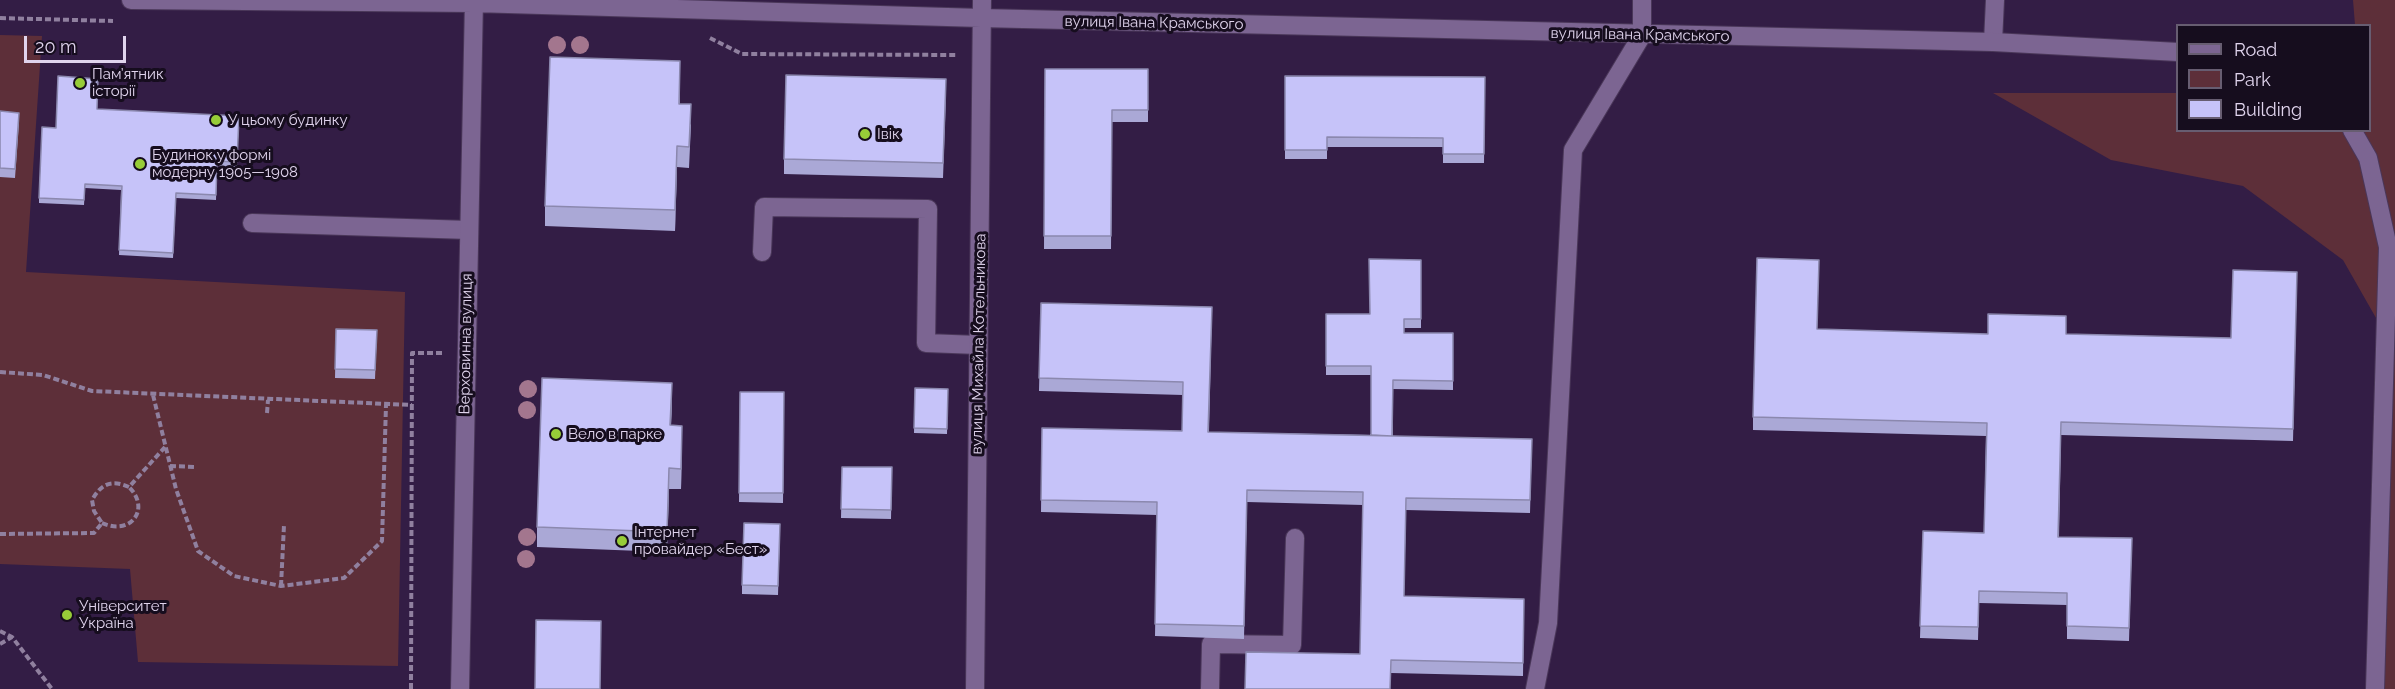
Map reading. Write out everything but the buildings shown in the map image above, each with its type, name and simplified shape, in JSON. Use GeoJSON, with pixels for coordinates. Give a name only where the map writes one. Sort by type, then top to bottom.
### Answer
{"type":"FeatureCollection","features":[{"type":"Feature","properties":{"kind":"street","name":"вулиця Івана Крамського"},"geometry":{"type":"LineString","coordinates":[[131,0],[474,1],[981,9],[1641,35],[1994,42],[2176,51]]}},
{"type":"Feature","properties":{"kind":"street"},"geometry":{"type":"LineString","coordinates":[[1535,689],[1548,623],[1573,150],[1641,35],[1642,0]]}},
{"type":"Feature","properties":{"kind":"street"},"geometry":{"type":"LineString","coordinates":[[1994,42],[1995,0]]}},
{"type":"Feature","properties":{"kind":"street","name":"Верховинна вулиця"},"geometry":{"type":"LineString","coordinates":[[459,689],[474,1]]}},
{"type":"Feature","properties":{"kind":"street","name":"вулиця Михайла Котельникова"},"geometry":{"type":"LineString","coordinates":[[975,689],[981,9]]}},
{"type":"Feature","properties":{"kind":"street"},"geometry":{"type":"LineString","coordinates":[[2353,132],[2368,158],[2388,247],[2375,689]]}},
{"type":"Feature","properties":{"kind":"street"},"geometry":{"type":"LineString","coordinates":[[762,252],[764,207],[928,209],[926,343],[978,345]]}},
{"type":"Feature","properties":{"kind":"street"},"geometry":{"type":"LineString","coordinates":[[252,223],[469,230]]}},
{"type":"Feature","properties":{"kind":"street"},"geometry":{"type":"LineString","coordinates":[[1210,689],[1211,644],[1292,645],[1295,538]]}},
{"type":"Feature","properties":{"kind":"path"},"geometry":{"type":"LineString","coordinates":[[706,36],[742,54],[982,56]]}},
{"type":"Feature","properties":{"kind":"path"},"geometry":{"type":"LineString","coordinates":[[411,689],[412,353]]}},
{"type":"Feature","properties":{"kind":"path"},"geometry":{"type":"LineString","coordinates":[[0,372],[43,375],[92,391],[412,405]]}},
{"type":"Feature","properties":{"kind":"path"},"geometry":{"type":"LineString","coordinates":[[153,395],[170,466],[198,551],[234,576],[281,585],[344,578],[382,541],[386,405]]}},
{"type":"Feature","properties":{"kind":"path"},"geometry":{"type":"LineString","coordinates":[[267,413],[268,400]]}},
{"type":"Feature","properties":{"kind":"path"},"geometry":{"type":"LineString","coordinates":[[129,487],[165,446]]}},
{"type":"Feature","properties":{"kind":"path"},"geometry":{"type":"LineString","coordinates":[[170,466],[197,467]]}},
{"type":"Feature","properties":{"kind":"path"},"geometry":{"type":"LineString","coordinates":[[117,482],[129,487],[137,495],[138,511],[135,518],[127,526],[112,528],[102,523],[94,511],[92,500],[97,490],[107,483],[117,482]]}},
{"type":"Feature","properties":{"kind":"path"},"geometry":{"type":"LineString","coordinates":[[0,534],[94,533],[102,523]]}},
{"type":"Feature","properties":{"kind":"path"},"geometry":{"type":"LineString","coordinates":[[281,585],[284,525]]}},
{"type":"Feature","properties":{"kind":"path"},"geometry":{"type":"LineString","coordinates":[[0,631],[12,637],[52,689]]}},
{"type":"Feature","properties":{"kind":"path"},"geometry":{"type":"LineString","coordinates":[[0,644],[12,637]]}},
{"type":"Feature","properties":{"kind":"green space"},"geometry":{"type":"Polygon","coordinates":[[[2353,0],[2395,0],[2395,689],[2384,689],[2392,346],[2343,260],[2243,186],[2111,160],[1993,93],[2176,93],[2176,132],[2371,132],[2371,24],[2355,24],[2353,0]]]}},
{"type":"Feature","properties":{"kind":"green space"},"geometry":{"type":"Polygon","coordinates":[[[0,35],[42,36],[26,272],[405,292],[398,666],[138,662],[130,569],[0,564],[0,35]]]}},
{"type":"Feature","properties":{"kind":"place","name":"Пам’ятник історії"},"geometry":{"type":"Point","coordinates":[80,83]}},
{"type":"Feature","properties":{"kind":"place","name":"У цьому будинку"},"geometry":{"type":"Point","coordinates":[216,120]}},
{"type":"Feature","properties":{"kind":"place","name":"Івік"},"geometry":{"type":"Point","coordinates":[865,134]}},
{"type":"Feature","properties":{"kind":"place","name":"Будинок у формі модерну 1905—1908"},"geometry":{"type":"Point","coordinates":[140,164]}},
{"type":"Feature","properties":{"kind":"place","name":"Вело в парке"},"geometry":{"type":"Point","coordinates":[556,434]}},
{"type":"Feature","properties":{"kind":"place","name":"Інтернет провайдер «Бест»"},"geometry":{"type":"Point","coordinates":[622,541]}},
{"type":"Feature","properties":{"kind":"place","name":"Університет Україна"},"geometry":{"type":"Point","coordinates":[67,615]}}]}
